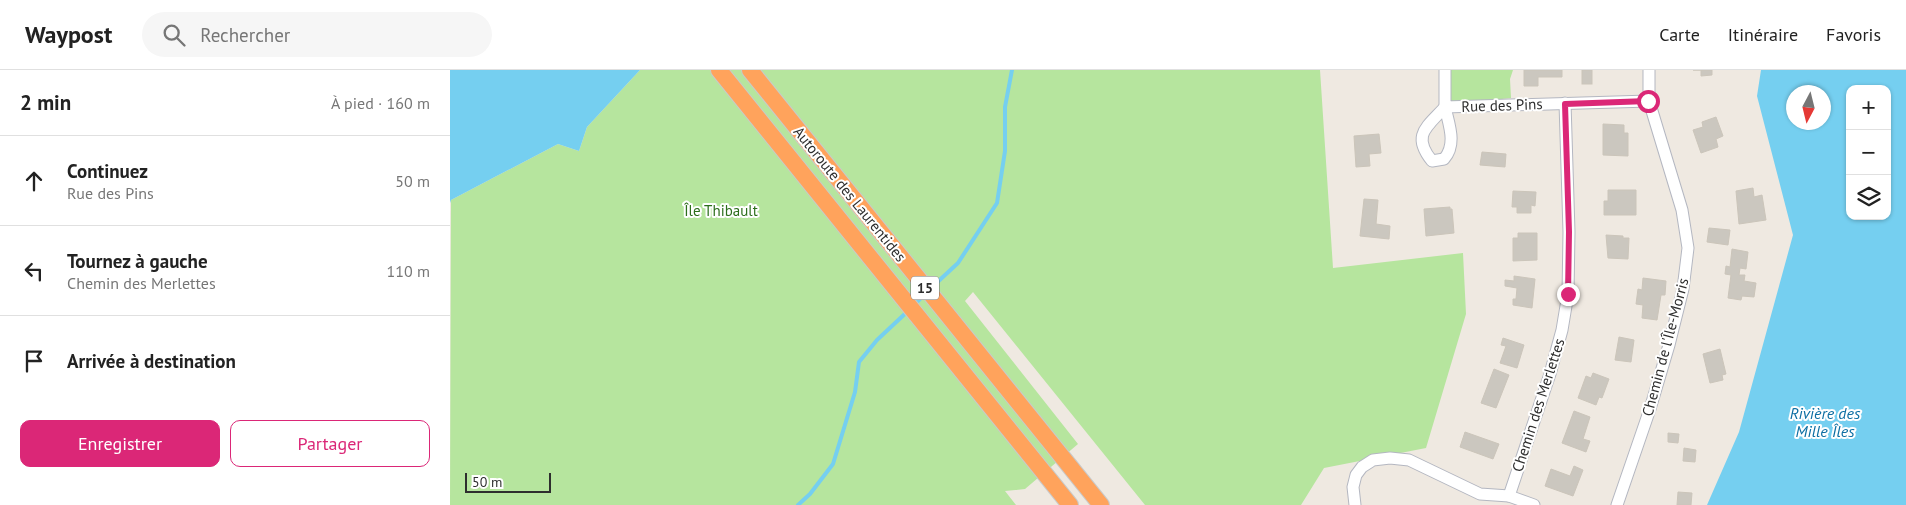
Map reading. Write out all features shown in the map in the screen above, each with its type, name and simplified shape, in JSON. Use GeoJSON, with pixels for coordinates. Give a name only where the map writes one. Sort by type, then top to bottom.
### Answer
{"type":"FeatureCollection","features":[{"type":"Feature","properties":{"kind":"highway","name":"Autoroute des Laurentides"},"geometry":{"type":"LineString","coordinates":[[719,70],[1070,505]]}},
{"type":"Feature","properties":{"kind":"highway","name":"Autoroute des Laurentides"},"geometry":{"type":"LineString","coordinates":[[750,70],[1101,505]]}},
{"type":"Feature","properties":{"kind":"street","name":"Rue des Pins"},"geometry":{"type":"LineString","coordinates":[[1445,70],[1445,107],[1648,101]]}},
{"type":"Feature","properties":{"kind":"street","name":"Chemin de l'Île-Morris"},"geometry":{"type":"LineString","coordinates":[[1617,505],[1650,409],[1669,345],[1683,289],[1688,248],[1682,210],[1648,101],[1649,70]]}},
{"type":"Feature","properties":{"kind":"street","name":"Chemin des Merlettes"},"geometry":{"type":"LineString","coordinates":[[1508,496],[1550,374],[1562,330],[1568,294],[1569,232],[1565,104]]}},
{"type":"Feature","properties":{"kind":"street"},"geometry":{"type":"LineString","coordinates":[[1355,505],[1353,487],[1356,475],[1362,466],[1373,460],[1390,458],[1409,460],[1480,494],[1508,496],[1534,505]]}},
{"type":"Feature","properties":{"kind":"green space","name":"Île Thibault"},"geometry":{"type":"Polygon","coordinates":[[[640,70],[1320,70],[1333,268],[1463,253],[1466,314],[1426,448],[1324,468],[1301,505],[1145,505],[973,292],[965,301],[1078,444],[1025,489],[1005,491],[1016,505],[450,505],[451,200],[558,144],[579,151],[587,127],[640,70]]]}},
{"type":"Feature","properties":{"kind":"green space"},"geometry":{"type":"Polygon","coordinates":[[[1449,70],[1513,70],[1510,79],[1511,98],[1447,105],[1449,70]]]}},
{"type":"Feature","properties":{"kind":"water"},"geometry":{"type":"Polygon","coordinates":[[[450,70],[640,70],[587,127],[579,151],[558,144],[451,200],[450,203],[450,70]]]}},
{"type":"Feature","properties":{"kind":"water","name":"Rivière des Mille Îles"},"geometry":{"type":"Polygon","coordinates":[[[1761,70],[1906,70],[1906,505],[1707,505],[1739,432],[1793,235],[1757,96],[1761,70]]]}},
{"type":"Feature","properties":{"kind":"building"},"geometry":{"type":"Polygon","coordinates":[[[1524,70],[1562,70],[1562,77],[1538,77],[1538,86],[1524,86],[1524,70]]]}},
{"type":"Feature","properties":{"kind":"building"},"geometry":{"type":"Polygon","coordinates":[[[1582,70],[1592,70],[1592,84],[1582,84],[1582,70]]]}},
{"type":"Feature","properties":{"kind":"building"},"geometry":{"type":"Polygon","coordinates":[[[1701,70],[1712,70],[1712,75],[1701,76],[1701,70]]]}},
{"type":"Feature","properties":{"kind":"building"},"geometry":{"type":"Polygon","coordinates":[[[1716,117],[1723,136],[1716,139],[1718,147],[1701,153],[1693,130],[1703,127],[1702,122],[1716,117]]]}},
{"type":"Feature","properties":{"kind":"building"},"geometry":{"type":"Polygon","coordinates":[[[1603,124],[1624,125],[1624,133],[1628,133],[1628,156],[1603,155],[1603,124]]]}},
{"type":"Feature","properties":{"kind":"building"},"geometry":{"type":"Polygon","coordinates":[[[1379,134],[1381,153],[1369,154],[1370,166],[1356,167],[1354,136],[1379,134]]]}},
{"type":"Feature","properties":{"kind":"building"},"geometry":{"type":"Polygon","coordinates":[[[1482,152],[1506,154],[1505,167],[1480,165],[1482,152]]]}},
{"type":"Feature","properties":{"kind":"building"},"geometry":{"type":"Polygon","coordinates":[[[1753,188],[1754,197],[1762,195],[1766,220],[1739,224],[1736,191],[1753,188]]]}},
{"type":"Feature","properties":{"kind":"building"},"geometry":{"type":"Polygon","coordinates":[[[1608,190],[1636,190],[1636,215],[1604,215],[1604,201],[1608,201],[1608,190]]]}},
{"type":"Feature","properties":{"kind":"building"},"geometry":{"type":"Polygon","coordinates":[[[1513,191],[1536,192],[1535,206],[1531,205],[1531,213],[1517,213],[1517,207],[1512,207],[1513,191]]]}},
{"type":"Feature","properties":{"kind":"building"},"geometry":{"type":"Polygon","coordinates":[[[1364,199],[1378,200],[1376,224],[1390,226],[1389,239],[1360,236],[1364,199]]]}},
{"type":"Feature","properties":{"kind":"building"},"geometry":{"type":"Polygon","coordinates":[[[1450,207],[1452,209],[1454,233],[1426,236],[1424,209],[1450,207]]]}},
{"type":"Feature","properties":{"kind":"building"},"geometry":{"type":"Polygon","coordinates":[[[1709,228],[1730,230],[1728,245],[1707,242],[1709,228]]]}},
{"type":"Feature","properties":{"kind":"building"},"geometry":{"type":"Polygon","coordinates":[[[1518,233],[1537,233],[1537,260],[1513,261],[1513,238],[1518,238],[1518,233]]]}},
{"type":"Feature","properties":{"kind":"building"},"geometry":{"type":"Polygon","coordinates":[[[1606,235],[1629,238],[1628,259],[1608,258],[1606,235]]]}},
{"type":"Feature","properties":{"kind":"building"},"geometry":{"type":"Polygon","coordinates":[[[1732,249],[1748,252],[1746,269],[1740,268],[1739,275],[1745,275],[1744,281],[1756,283],[1754,297],[1742,296],[1741,300],[1728,298],[1731,275],[1725,274],[1726,266],[1730,267],[1732,249]]]}},
{"type":"Feature","properties":{"kind":"building"},"geometry":{"type":"Polygon","coordinates":[[[1514,276],[1535,279],[1532,308],[1513,305],[1513,299],[1516,299],[1517,288],[1505,286],[1505,280],[1514,281],[1514,276]]]}},
{"type":"Feature","properties":{"kind":"building"},"geometry":{"type":"Polygon","coordinates":[[[1643,278],[1666,281],[1665,295],[1661,295],[1657,320],[1642,318],[1643,305],[1636,304],[1638,289],[1642,290],[1643,278]]]}},
{"type":"Feature","properties":{"kind":"building"},"geometry":{"type":"Polygon","coordinates":[[[1619,337],[1634,340],[1631,362],[1615,360],[1619,337]]]}},
{"type":"Feature","properties":{"kind":"building"},"geometry":{"type":"Polygon","coordinates":[[[1503,338],[1524,345],[1517,368],[1500,363],[1506,346],[1501,345],[1503,338]]]}},
{"type":"Feature","properties":{"kind":"building"},"geometry":{"type":"Polygon","coordinates":[[[1720,349],[1726,374],[1722,375],[1723,380],[1710,383],[1703,354],[1720,349]]]}},
{"type":"Feature","properties":{"kind":"building"},"geometry":{"type":"Polygon","coordinates":[[[1494,369],[1509,375],[1496,408],[1481,403],[1494,369]]]}},
{"type":"Feature","properties":{"kind":"building"},"geometry":{"type":"Polygon","coordinates":[[[1593,373],[1609,379],[1602,398],[1599,397],[1596,405],[1578,398],[1586,376],[1591,378],[1593,373]]]}},
{"type":"Feature","properties":{"kind":"building"},"geometry":{"type":"Polygon","coordinates":[[[1574,411],[1590,417],[1583,439],[1590,441],[1586,452],[1562,443],[1574,411]]]}},
{"type":"Feature","properties":{"kind":"building"},"geometry":{"type":"Polygon","coordinates":[[[1465,432],[1499,444],[1493,459],[1460,447],[1465,432]]]}},
{"type":"Feature","properties":{"kind":"building"},"geometry":{"type":"Polygon","coordinates":[[[1668,433],[1679,434],[1678,443],[1668,442],[1668,433]]]}},
{"type":"Feature","properties":{"kind":"building"},"geometry":{"type":"Polygon","coordinates":[[[1684,448],[1696,450],[1695,462],[1683,461],[1684,448]]]}},
{"type":"Feature","properties":{"kind":"building"},"geometry":{"type":"Polygon","coordinates":[[[1574,466],[1583,470],[1573,496],[1545,486],[1551,469],[1570,476],[1574,466]]]}},
{"type":"Feature","properties":{"kind":"building"},"geometry":{"type":"Polygon","coordinates":[[[1678,492],[1692,493],[1691,505],[1677,505],[1678,492]]]}},
{"type":"Feature","properties":{"kind":"waterway"},"geometry":{"type":"LineString","coordinates":[[931,288],[958,263],[997,203],[1005,151],[1005,107],[1012,70]]}},
{"type":"Feature","properties":{"kind":"waterway"},"geometry":{"type":"LineString","coordinates":[[913,306],[926,293]]}},
{"type":"Feature","properties":{"kind":"waterway"},"geometry":{"type":"LineString","coordinates":[[798,505],[810,494],[833,464],[855,392],[859,362],[877,340],[908,311]]}},
{"type":"Feature","properties":{"kind":"route"},"geometry":{"type":"LineString","coordinates":[[1568,294],[1569,232],[1565,104],[1648,101]]}}]}
